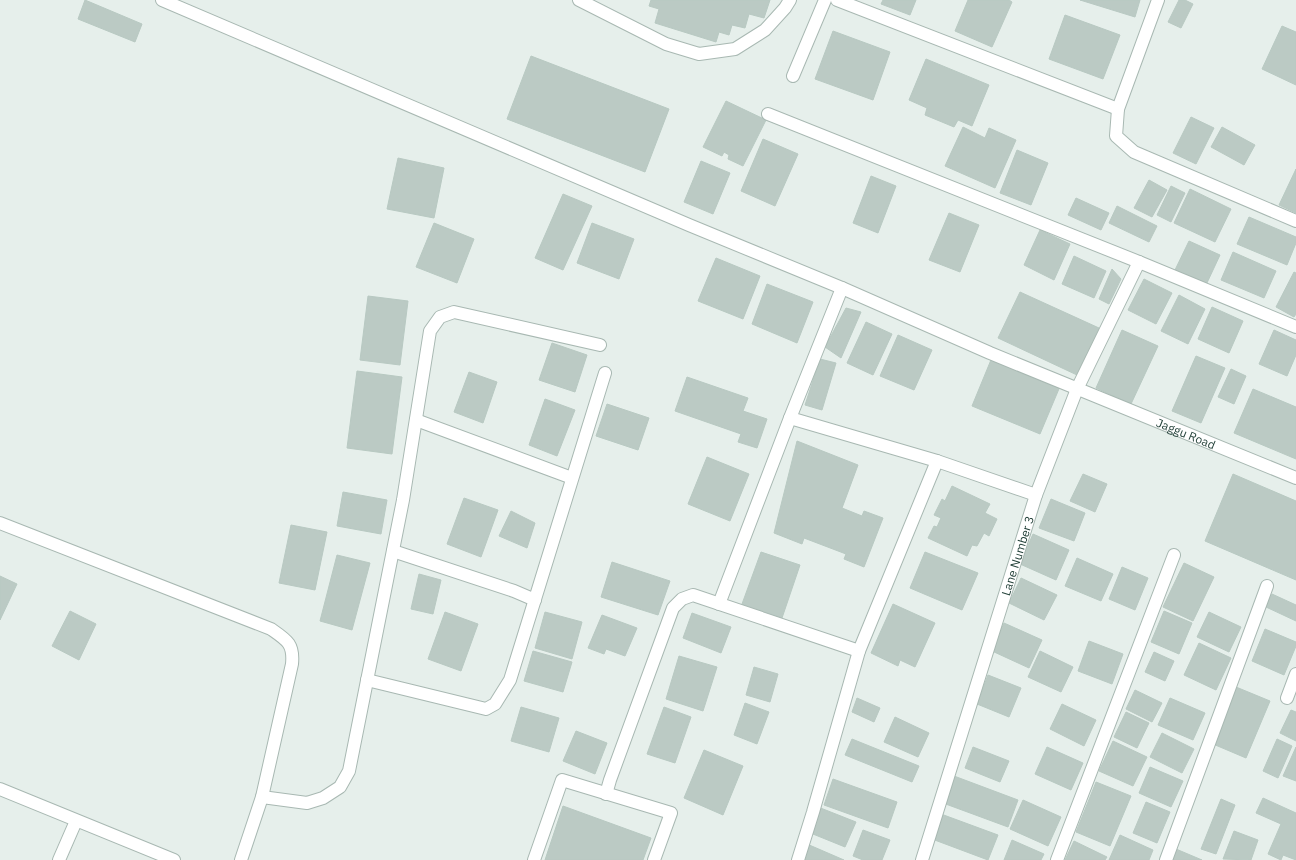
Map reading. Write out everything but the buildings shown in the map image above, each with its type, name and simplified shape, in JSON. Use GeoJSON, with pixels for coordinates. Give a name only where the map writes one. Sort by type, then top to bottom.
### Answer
{"type":"FeatureCollection","features":[{"type":"Feature","properties":{"kind":"street","name":"Jaggu Road"},"geometry":{"type":"LineString","coordinates":[[162,0],[682,222],[842,288],[990,353],[1296,478]]}},
{"type":"Feature","properties":{"kind":"street"},"geometry":{"type":"LineString","coordinates":[[578,0],[666,44],[699,54],[735,49],[765,30],[785,8],[790,0]]}},
{"type":"Feature","properties":{"kind":"street"},"geometry":{"type":"LineString","coordinates":[[793,76],[825,0]]}},
{"type":"Feature","properties":{"kind":"street"},"geometry":{"type":"LineString","coordinates":[[837,0],[1118,109]]}},
{"type":"Feature","properties":{"kind":"street"},"geometry":{"type":"LineString","coordinates":[[1158,0],[1118,109],[1116,136],[1134,152],[1296,221]]}},
{"type":"Feature","properties":{"kind":"street"},"geometry":{"type":"LineString","coordinates":[[768,114],[1139,262],[1296,327]]}},
{"type":"Feature","properties":{"kind":"street","name":"Lane Number 3"},"geometry":{"type":"LineString","coordinates":[[922,860],[1036,495],[1077,389],[1139,262]]}},
{"type":"Feature","properties":{"kind":"street"},"geometry":{"type":"LineString","coordinates":[[719,604],[790,418],[842,288]]}},
{"type":"Feature","properties":{"kind":"street"},"geometry":{"type":"LineString","coordinates":[[262,797],[307,803],[323,798],[340,788],[349,771],[403,500],[430,331],[440,317],[454,312],[600,345]]}},
{"type":"Feature","properties":{"kind":"street"},"geometry":{"type":"LineString","coordinates":[[367,680],[486,709],[496,704],[510,680],[605,373]]}},
{"type":"Feature","properties":{"kind":"street"},"geometry":{"type":"LineString","coordinates":[[790,418],[937,461],[1036,495]]}},
{"type":"Feature","properties":{"kind":"street"},"geometry":{"type":"LineString","coordinates":[[416,420],[572,478]]}},
{"type":"Feature","properties":{"kind":"street"},"geometry":{"type":"LineString","coordinates":[[798,860],[859,650],[937,461]]}},
{"type":"Feature","properties":{"kind":"street"},"geometry":{"type":"LineString","coordinates":[[0,523],[271,629],[286,640],[293,652],[292,664],[262,797],[241,860]]}},
{"type":"Feature","properties":{"kind":"street"},"geometry":{"type":"LineString","coordinates":[[393,551],[514,591],[535,600]]}},
{"type":"Feature","properties":{"kind":"street"},"geometry":{"type":"LineString","coordinates":[[1057,860],[1174,555]]}},
{"type":"Feature","properties":{"kind":"street"},"geometry":{"type":"LineString","coordinates":[[1166,860],[1267,586]]}},
{"type":"Feature","properties":{"kind":"street"},"geometry":{"type":"LineString","coordinates":[[606,794],[673,608],[682,599],[693,595],[859,650]]}},
{"type":"Feature","properties":{"kind":"street"},"geometry":{"type":"LineString","coordinates":[[1286,698],[1296,674]]}},
{"type":"Feature","properties":{"kind":"street"},"geometry":{"type":"LineString","coordinates":[[534,860],[562,780],[671,813],[654,860]]}},
{"type":"Feature","properties":{"kind":"street"},"geometry":{"type":"LineString","coordinates":[[0,789],[174,860]]}},
{"type":"Feature","properties":{"kind":"street"},"geometry":{"type":"LineString","coordinates":[[59,860],[76,821]]}}]}
